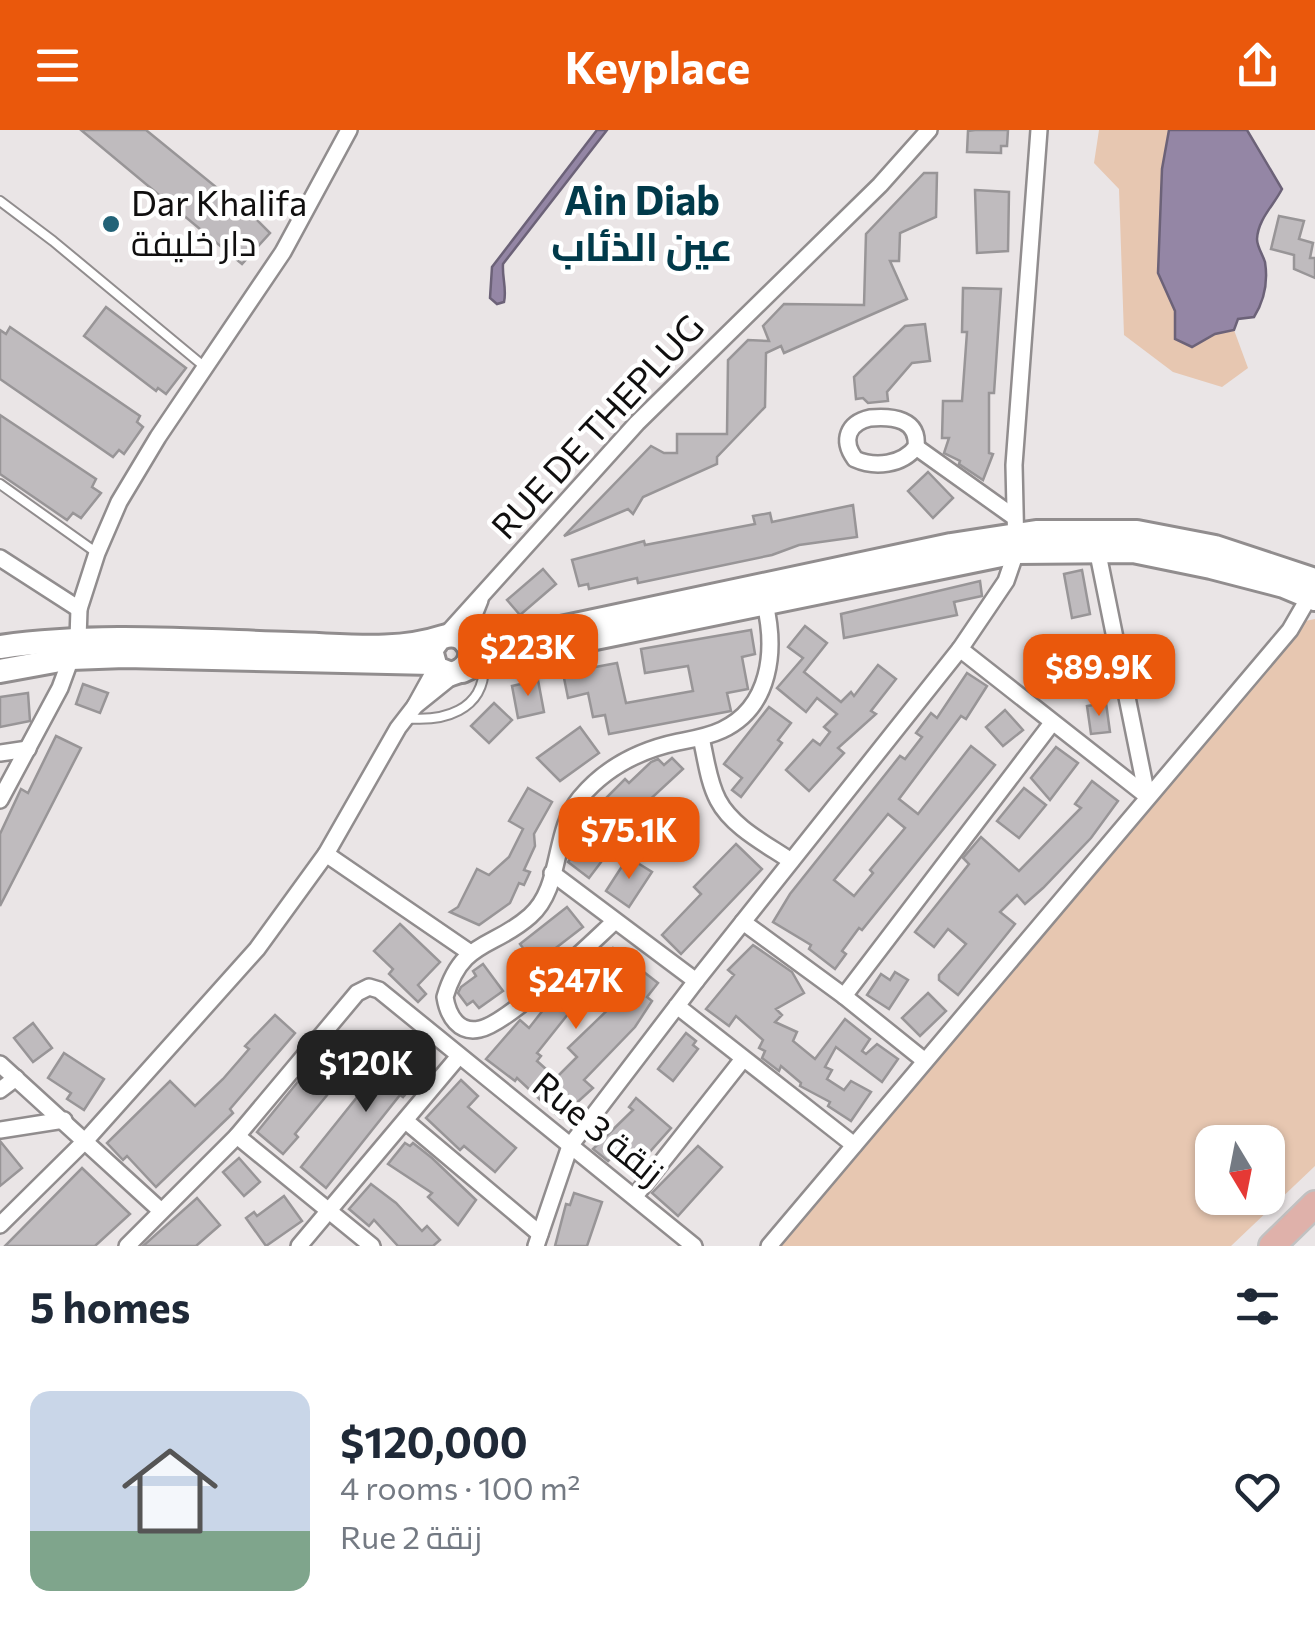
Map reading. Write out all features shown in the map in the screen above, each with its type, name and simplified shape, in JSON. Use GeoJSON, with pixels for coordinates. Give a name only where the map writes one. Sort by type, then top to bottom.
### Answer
{"type":"FeatureCollection","features":[{"type":"Feature","properties":{"kind":"main road"},"geometry":{"type":"LineString","coordinates":[[1272,1246],[1315,1204]]}},
{"type":"Feature","properties":{"kind":"street"},"geometry":{"type":"LineString","coordinates":[[0,800],[75,649],[79,609],[97,553],[134,474],[284,252],[349,130]]}},
{"type":"Feature","properties":{"kind":"street","name":"RUE DE THEPLUG"},"geometry":{"type":"LineString","coordinates":[[453,639],[481,596],[637,422],[880,185],[928,130]]}},
{"type":"Feature","properties":{"kind":"street"},"geometry":{"type":"LineString","coordinates":[[406,1122],[538,1240],[570,1146],[960,649],[1006,581],[1015,534],[1014,464],[1040,130]]}},
{"type":"Feature","properties":{"kind":"street"},"geometry":{"type":"LineString","coordinates":[[897,418],[912,426],[916,447],[904,458],[867,464],[852,454],[847,436],[860,420],[897,418]]}},
{"type":"Feature","properties":{"kind":"street"},"geometry":{"type":"LineString","coordinates":[[916,447],[1015,534]]}},
{"type":"Feature","properties":{"kind":"street"},"geometry":{"type":"LineString","coordinates":[[0,647],[405,647],[453,639],[528,636],[1015,534],[1097,530],[1138,532],[1215,547],[1314,590]]}},
{"type":"Feature","properties":{"kind":"street"},"geometry":{"type":"LineString","coordinates":[[0,671],[75,649],[125,656],[454,667],[764,604],[1015,534],[1097,549],[1133,551],[1314,590]]}},
{"type":"Feature","properties":{"kind":"street"},"geometry":{"type":"LineString","coordinates":[[1097,549],[1147,796]]}},
{"type":"Feature","properties":{"kind":"street"},"geometry":{"type":"LineString","coordinates":[[0,558],[79,609]]}},
{"type":"Feature","properties":{"kind":"street"},"geometry":{"type":"LineString","coordinates":[[769,1246],[1290,630],[1314,590]]}},
{"type":"Feature","properties":{"kind":"street"},"geometry":{"type":"LineString","coordinates":[[616,921],[494,1024],[468,1030],[459,1026],[447,1009],[448,985],[470,952],[530,916],[540,904],[567,818],[581,797],[635,755],[701,738],[731,725],[760,692],[772,646],[764,604]]}},
{"type":"Feature","properties":{"kind":"street"},"geometry":{"type":"LineString","coordinates":[[0,1225],[86,1140],[257,949],[326,854],[410,712],[470,656],[453,639]]}},
{"type":"Feature","properties":{"kind":"street"},"geometry":{"type":"LineString","coordinates":[[453,639],[432,650],[454,667]]}},
{"type":"Feature","properties":{"kind":"street"},"geometry":{"type":"LineString","coordinates":[[960,649],[1147,796]]}},
{"type":"Feature","properties":{"kind":"street"},"geometry":{"type":"LineString","coordinates":[[844,996],[1052,723]]}},
{"type":"Feature","properties":{"kind":"street"},"geometry":{"type":"LineString","coordinates":[[701,738],[716,798],[724,810],[790,861]]}},
{"type":"Feature","properties":{"kind":"street"},"geometry":{"type":"LineString","coordinates":[[0,753],[28,749]]}},
{"type":"Feature","properties":{"kind":"street"},"geometry":{"type":"LineString","coordinates":[[326,854],[470,952]]}},
{"type":"Feature","properties":{"kind":"street"},"geometry":{"type":"LineString","coordinates":[[552,873],[696,981]]}},
{"type":"Feature","properties":{"kind":"street"},"geometry":{"type":"LineString","coordinates":[[744,922],[925,1061]]}},
{"type":"Feature","properties":{"kind":"street","name":"Rue 3 زنقة"},"geometry":{"type":"LineString","coordinates":[[236,1136],[357,993],[368,987],[379,990],[694,1246]]}},
{"type":"Feature","properties":{"kind":"street"},"geometry":{"type":"LineString","coordinates":[[677,1006],[854,1145]]}},
{"type":"Feature","properties":{"kind":"street"},"geometry":{"type":"LineString","coordinates":[[299,1246],[460,1056]]}},
{"type":"Feature","properties":{"kind":"street"},"geometry":{"type":"LineString","coordinates":[[635,1196],[744,1059]]}},
{"type":"Feature","properties":{"kind":"street"},"geometry":{"type":"LineString","coordinates":[[0,1064],[160,1210]]}},
{"type":"Feature","properties":{"kind":"street"},"geometry":{"type":"LineString","coordinates":[[0,1090],[16,1078]]}},
{"type":"Feature","properties":{"kind":"street"},"geometry":{"type":"LineString","coordinates":[[0,1130],[64,1120]]}},
{"type":"Feature","properties":{"kind":"street"},"geometry":{"type":"LineString","coordinates":[[127,1246],[236,1136],[372,1246]]}},
{"type":"Feature","properties":{"kind":"lane"},"geometry":{"type":"LineString","coordinates":[[1,204],[206,368]]}},
{"type":"Feature","properties":{"kind":"lane"},"geometry":{"type":"LineString","coordinates":[[0,484],[97,553]]}},
{"type":"Feature","properties":{"kind":"lane"},"geometry":{"type":"LineString","coordinates":[[410,712],[446,718],[464,708],[481,687],[454,667]]}},
{"type":"Feature","properties":{"kind":"shaded area"},"geometry":{"type":"Polygon","coordinates":[[[597,130],[607,130],[503,264],[505,297],[504,302],[497,304],[490,298],[492,267],[597,130]]]}},
{"type":"Feature","properties":{"kind":"shaded area"},"geometry":{"type":"Polygon","coordinates":[[[1099,130],[1169,130],[1162,169],[1161,279],[1192,347],[1215,334],[1234,330],[1248,368],[1222,387],[1173,372],[1124,335],[1119,189],[1094,163],[1099,130]]]}},
{"type":"Feature","properties":{"kind":"shaded area"},"geometry":{"type":"Polygon","coordinates":[[[1169,130],[1247,130],[1282,189],[1258,232],[1266,276],[1263,298],[1254,317],[1238,319],[1234,330],[1215,334],[1192,347],[1175,339],[1175,311],[1158,273],[1162,169],[1169,130]]]}},
{"type":"Feature","properties":{"kind":"shaded area"},"geometry":{"type":"Polygon","coordinates":[[[1315,619],[1315,1166],[1285,1195],[1285,1125],[1195,1125],[1195,1215],[1264,1215],[1231,1246],[780,1246],[1305,621],[1315,619]]]}},
{"type":"Feature","properties":{"kind":"building"},"geometry":{"type":"Polygon","coordinates":[[[81,130],[146,130],[233,201],[235,198],[270,233],[242,264],[81,130]]]}},
{"type":"Feature","properties":{"kind":"building"},"geometry":{"type":"Polygon","coordinates":[[[1008,130],[1007,146],[1001,146],[1001,153],[967,152],[968,131],[1008,130]]]}},
{"type":"Feature","properties":{"kind":"building"},"geometry":{"type":"Polygon","coordinates":[[[924,173],[937,173],[936,217],[900,233],[899,261],[890,261],[907,299],[784,353],[781,346],[766,353],[765,407],[717,457],[717,464],[643,497],[633,514],[628,509],[564,536],[651,446],[664,453],[677,453],[677,434],[727,434],[728,360],[748,340],[769,341],[763,326],[784,304],[864,305],[866,234],[924,173]]]}},
{"type":"Feature","properties":{"kind":"building"},"geometry":{"type":"Polygon","coordinates":[[[975,190],[1009,192],[1008,251],[977,253],[975,190]]]}},
{"type":"Feature","properties":{"kind":"building"},"geometry":{"type":"Polygon","coordinates":[[[1279,216],[1304,221],[1299,239],[1313,243],[1310,258],[1315,258],[1315,278],[1294,269],[1294,255],[1271,249],[1279,216]]]}},
{"type":"Feature","properties":{"kind":"building"},"geometry":{"type":"Polygon","coordinates":[[[963,288],[1001,289],[994,393],[989,393],[989,453],[993,454],[983,480],[944,453],[949,438],[942,438],[943,401],[962,401],[967,332],[962,332],[963,288]]]}},
{"type":"Feature","properties":{"kind":"building"},"geometry":{"type":"Polygon","coordinates":[[[106,307],[186,368],[166,394],[158,388],[156,391],[84,336],[106,307]]]}},
{"type":"Feature","properties":{"kind":"building"},"geometry":{"type":"Polygon","coordinates":[[[925,324],[930,361],[912,363],[887,392],[888,401],[868,403],[863,398],[856,399],[854,377],[905,326],[925,324]]]}},
{"type":"Feature","properties":{"kind":"building"},"geometry":{"type":"Polygon","coordinates":[[[10,327],[140,416],[137,422],[143,427],[124,454],[119,450],[113,457],[0,379],[0,330],[6,334],[10,327]]]}},
{"type":"Feature","properties":{"kind":"building"},"geometry":{"type":"Polygon","coordinates":[[[0,415],[96,479],[92,487],[101,493],[81,518],[73,513],[67,520],[0,474],[0,415]]]}},
{"type":"Feature","properties":{"kind":"building"},"geometry":{"type":"Polygon","coordinates":[[[928,472],[953,498],[933,518],[908,491],[928,472]]]}},
{"type":"Feature","properties":{"kind":"building"},"geometry":{"type":"Polygon","coordinates":[[[853,505],[857,537],[799,545],[772,555],[638,583],[637,578],[589,589],[588,584],[579,586],[572,560],[644,541],[645,545],[755,524],[753,516],[770,513],[772,522],[853,505]]]}},
{"type":"Feature","properties":{"kind":"building"},"geometry":{"type":"Polygon","coordinates":[[[543,569],[556,584],[520,615],[507,600],[543,569]]]}},
{"type":"Feature","properties":{"kind":"building"},"geometry":{"type":"Polygon","coordinates":[[[1082,570],[1090,614],[1072,618],[1064,574],[1082,570]]]}},
{"type":"Feature","properties":{"kind":"building"},"geometry":{"type":"Polygon","coordinates":[[[980,581],[982,596],[954,602],[957,615],[844,638],[841,614],[980,581]]]}},
{"type":"Feature","properties":{"kind":"building"},"geometry":{"type":"Polygon","coordinates":[[[805,626],[827,643],[804,672],[841,702],[851,692],[854,696],[878,665],[896,679],[871,711],[876,714],[838,748],[844,753],[809,791],[786,770],[813,740],[820,745],[830,732],[824,727],[837,714],[817,698],[806,712],[777,688],[803,658],[788,647],[805,626]]]}},
{"type":"Feature","properties":{"kind":"building"},"geometry":{"type":"Polygon","coordinates":[[[751,630],[755,654],[742,657],[748,689],[727,693],[731,711],[609,734],[605,715],[593,717],[588,693],[568,698],[563,673],[617,663],[626,703],[693,691],[688,666],[645,673],[641,649],[751,630]]]}},
{"type":"Feature","properties":{"kind":"building"},"geometry":{"type":"Polygon","coordinates":[[[967,673],[987,686],[966,719],[961,716],[899,799],[918,814],[971,746],[995,765],[862,930],[859,928],[842,951],[846,954],[835,969],[809,949],[811,945],[773,922],[790,894],[900,756],[905,759],[922,737],[916,733],[931,713],[937,718],[967,673]],[[888,814],[834,880],[854,896],[905,828],[888,814]]]}},
{"type":"Feature","properties":{"kind":"building"},"geometry":{"type":"Polygon","coordinates":[[[538,680],[544,712],[518,718],[512,686],[538,680]]]}},
{"type":"Feature","properties":{"kind":"building"},"geometry":{"type":"Polygon","coordinates":[[[83,684],[108,693],[100,713],[76,704],[83,684]]]}},
{"type":"Feature","properties":{"kind":"building"},"geometry":{"type":"Polygon","coordinates":[[[28,693],[30,721],[0,727],[0,697],[28,693]]]}},
{"type":"Feature","properties":{"kind":"building"},"geometry":{"type":"Polygon","coordinates":[[[494,703],[512,720],[489,743],[471,726],[494,703]]]}},
{"type":"Feature","properties":{"kind":"building"},"geometry":{"type":"Polygon","coordinates":[[[1106,703],[1110,732],[1091,734],[1087,706],[1106,703]]]}},
{"type":"Feature","properties":{"kind":"building"},"geometry":{"type":"Polygon","coordinates":[[[769,707],[791,723],[778,740],[782,743],[741,797],[732,790],[742,778],[724,764],[769,707]]]}},
{"type":"Feature","properties":{"kind":"building"},"geometry":{"type":"Polygon","coordinates":[[[1005,710],[1023,730],[1003,746],[986,727],[1005,710]]]}},
{"type":"Feature","properties":{"kind":"building"},"geometry":{"type":"Polygon","coordinates":[[[580,727],[599,753],[560,781],[537,758],[580,727]]]}},
{"type":"Feature","properties":{"kind":"building"},"geometry":{"type":"Polygon","coordinates":[[[56,736],[81,748],[0,906],[0,834],[21,789],[28,793],[56,736]]]}},
{"type":"Feature","properties":{"kind":"building"},"geometry":{"type":"Polygon","coordinates":[[[1056,747],[1078,763],[1050,800],[1031,778],[1056,747]]]}},
{"type":"Feature","properties":{"kind":"building"},"geometry":{"type":"Polygon","coordinates":[[[672,758],[683,769],[645,804],[589,878],[568,862],[584,839],[577,834],[625,779],[629,783],[651,762],[658,759],[664,765],[672,758]]]}},
{"type":"Feature","properties":{"kind":"building"},"geometry":{"type":"Polygon","coordinates":[[[1092,781],[1118,801],[1091,838],[1043,888],[1025,904],[1017,895],[1000,912],[1015,924],[958,995],[939,980],[939,975],[966,944],[948,929],[934,947],[915,932],[969,864],[963,858],[981,837],[1019,871],[1081,808],[1075,804],[1092,781]]]}},
{"type":"Feature","properties":{"kind":"building"},"geometry":{"type":"Polygon","coordinates":[[[528,788],[552,802],[534,834],[535,846],[524,870],[530,872],[524,885],[519,883],[510,903],[479,925],[450,912],[458,907],[477,869],[489,875],[509,857],[523,829],[509,821],[528,788]]]}},
{"type":"Feature","properties":{"kind":"building"},"geometry":{"type":"Polygon","coordinates":[[[1024,788],[1046,805],[1019,838],[997,821],[1024,788]]]}},
{"type":"Feature","properties":{"kind":"building"},"geometry":{"type":"Polygon","coordinates":[[[736,844],[762,869],[681,954],[662,935],[701,894],[694,887],[736,844]]]}},
{"type":"Feature","properties":{"kind":"building"},"geometry":{"type":"Polygon","coordinates":[[[628,857],[652,872],[629,907],[606,891],[628,857]]]}},
{"type":"Feature","properties":{"kind":"building"},"geometry":{"type":"Polygon","coordinates":[[[567,907],[583,927],[535,964],[520,944],[567,907]]]}},
{"type":"Feature","properties":{"kind":"building"},"geometry":{"type":"Polygon","coordinates":[[[400,924],[440,962],[418,985],[426,994],[418,1002],[389,974],[393,969],[374,951],[400,924]]]}},
{"type":"Feature","properties":{"kind":"building"},"geometry":{"type":"Polygon","coordinates":[[[753,945],[792,972],[804,993],[776,1009],[782,1015],[775,1022],[797,1032],[793,1041],[815,1059],[845,1019],[870,1039],[862,1051],[866,1054],[877,1044],[898,1059],[882,1082],[836,1047],[825,1067],[832,1070],[827,1079],[844,1090],[851,1081],[871,1092],[851,1121],[828,1106],[830,1102],[800,1086],[781,1066],[779,1071],[762,1058],[765,1051],[759,1048],[763,1040],[736,1016],[729,1026],[706,1009],[734,975],[728,970],[753,945]]]}},
{"type":"Feature","properties":{"kind":"building"},"geometry":{"type":"Polygon","coordinates":[[[613,948],[658,983],[647,997],[652,1001],[635,1027],[584,1080],[593,1088],[560,1118],[517,1078],[515,1081],[486,1059],[520,1020],[529,1028],[574,974],[581,980],[613,948]],[[596,979],[537,1053],[541,1056],[537,1061],[556,1078],[577,1057],[568,1048],[618,1000],[596,979]]]}},
{"type":"Feature","properties":{"kind":"building"},"geometry":{"type":"Polygon","coordinates":[[[483,964],[503,991],[479,1008],[473,1001],[467,1005],[458,993],[476,976],[473,971],[483,964]]]}},
{"type":"Feature","properties":{"kind":"building"},"geometry":{"type":"Polygon","coordinates":[[[895,972],[908,980],[889,1009],[867,995],[881,974],[890,980],[895,972]]]}},
{"type":"Feature","properties":{"kind":"building"},"geometry":{"type":"Polygon","coordinates":[[[928,993],[946,1011],[920,1036],[902,1018],[928,993]]]}},
{"type":"Feature","properties":{"kind":"building"},"geometry":{"type":"Polygon","coordinates":[[[275,1015],[295,1033],[230,1109],[233,1113],[156,1187],[127,1156],[123,1160],[107,1143],[170,1081],[195,1106],[223,1079],[249,1049],[245,1046],[275,1015]]]}},
{"type":"Feature","properties":{"kind":"building"},"geometry":{"type":"Polygon","coordinates":[[[33,1023],[52,1048],[33,1062],[14,1038],[33,1023]]]}},
{"type":"Feature","properties":{"kind":"building"},"geometry":{"type":"Polygon","coordinates":[[[686,1033],[696,1041],[693,1045],[698,1049],[673,1081],[658,1069],[686,1033]]]}},
{"type":"Feature","properties":{"kind":"building"},"geometry":{"type":"Polygon","coordinates":[[[410,1042],[433,1063],[403,1097],[400,1095],[326,1188],[301,1167],[366,1086],[369,1088],[410,1042]]]}},
{"type":"Feature","properties":{"kind":"building"},"geometry":{"type":"Polygon","coordinates":[[[64,1053],[104,1079],[84,1110],[67,1099],[71,1093],[48,1078],[64,1053]]]}},
{"type":"Feature","properties":{"kind":"building"},"geometry":{"type":"Polygon","coordinates":[[[309,1068],[333,1088],[283,1154],[257,1132],[309,1068]]]}},
{"type":"Feature","properties":{"kind":"building"},"geometry":{"type":"Polygon","coordinates":[[[461,1080],[478,1096],[468,1107],[516,1148],[495,1172],[464,1146],[460,1150],[426,1118],[461,1080]]]}},
{"type":"Feature","properties":{"kind":"building"},"geometry":{"type":"Polygon","coordinates":[[[636,1098],[671,1128],[630,1174],[593,1149],[633,1110],[629,1107],[636,1098]]]}},
{"type":"Feature","properties":{"kind":"building"},"geometry":{"type":"Polygon","coordinates":[[[0,1141],[22,1168],[0,1186],[0,1141]]]}},
{"type":"Feature","properties":{"kind":"building"},"geometry":{"type":"Polygon","coordinates":[[[405,1143],[413,1143],[432,1158],[476,1200],[458,1225],[428,1197],[432,1193],[388,1164],[405,1143]]]}},
{"type":"Feature","properties":{"kind":"building"},"geometry":{"type":"Polygon","coordinates":[[[698,1146],[722,1167],[678,1216],[652,1193],[698,1146]]]}},
{"type":"Feature","properties":{"kind":"building"},"geometry":{"type":"Polygon","coordinates":[[[239,1158],[260,1182],[244,1196],[223,1172],[239,1158]]]}},
{"type":"Feature","properties":{"kind":"building"},"geometry":{"type":"Polygon","coordinates":[[[82,1168],[130,1214],[95,1246],[5,1246],[82,1168]]]}},
{"type":"Feature","properties":{"kind":"building"},"geometry":{"type":"Polygon","coordinates":[[[371,1184],[422,1231],[427,1226],[440,1240],[433,1246],[398,1246],[374,1220],[369,1226],[349,1209],[371,1184]]]}},
{"type":"Feature","properties":{"kind":"building"},"geometry":{"type":"Polygon","coordinates":[[[574,1193],[602,1202],[587,1246],[555,1246],[566,1204],[570,1205],[574,1193]]]}},
{"type":"Feature","properties":{"kind":"building"},"geometry":{"type":"Polygon","coordinates":[[[284,1196],[302,1221],[266,1246],[246,1218],[254,1212],[257,1216],[284,1196]]]}},
{"type":"Feature","properties":{"kind":"building"},"geometry":{"type":"Polygon","coordinates":[[[197,1198],[220,1225],[196,1246],[143,1246],[197,1198]]]}},
{"type":"Feature","properties":{"kind":"place","name":"Dar Khalifa دار خليفة"},"geometry":{"type":"Point","coordinates":[111,224]}},
{"type":"Feature","properties":{"kind":"district","name":"Ain Diab عين الذئاب"},"geometry":{"type":"Point","coordinates":[642,224]}}]}
